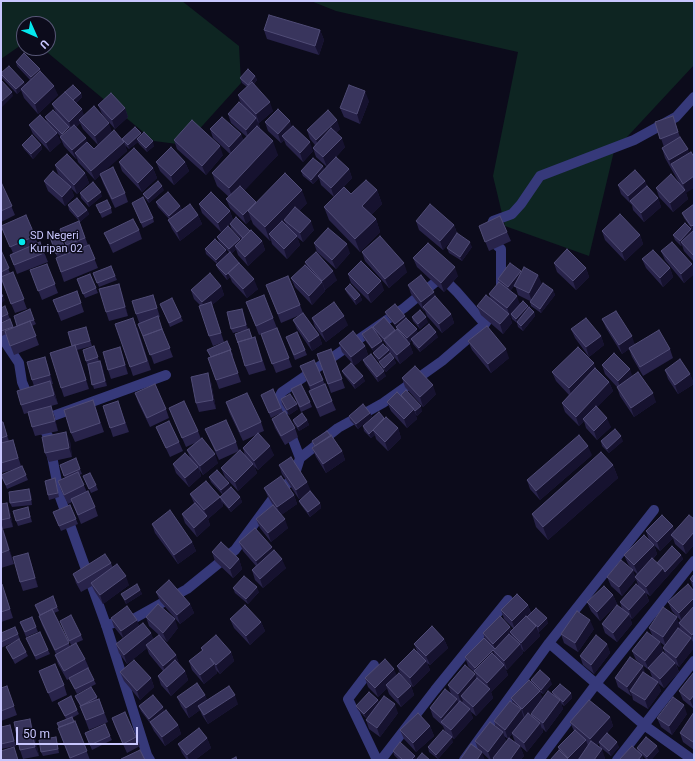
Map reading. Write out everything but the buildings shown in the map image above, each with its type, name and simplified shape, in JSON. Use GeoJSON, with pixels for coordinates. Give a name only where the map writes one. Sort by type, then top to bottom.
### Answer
{"type":"FeatureCollection","features":[{"type":"Feature","properties":{"kind":"street"},"geometry":{"type":"LineString","coordinates":[[106,625],[135,618],[187,589],[235,550],[274,497],[294,478],[300,458],[338,428],[383,403],[435,366],[485,324],[501,299],[501,249],[493,242],[490,230],[493,221],[512,214],[521,204],[540,176],[634,140],[676,117],[694,97]]}},
{"type":"Feature","properties":{"kind":"street"},"geometry":{"type":"LineString","coordinates":[[300,458],[278,399],[282,392],[404,308],[438,280],[444,279],[485,324]]}},
{"type":"Feature","properties":{"kind":"street"},"geometry":{"type":"LineString","coordinates":[[1,336],[19,364],[22,382],[36,414],[48,436],[60,497],[106,625],[149,757],[136,758]]}},
{"type":"Feature","properties":{"kind":"street"},"geometry":{"type":"LineString","coordinates":[[36,414],[166,375]]}},
{"type":"Feature","properties":{"kind":"street"},"geometry":{"type":"LineString","coordinates":[[464,760],[549,643],[654,510]]}},
{"type":"Feature","properties":{"kind":"street"},"geometry":{"type":"LineString","coordinates":[[539,760],[596,684],[694,561]]}},
{"type":"Feature","properties":{"kind":"street"},"geometry":{"type":"LineString","coordinates":[[380,760],[508,600]]}},
{"type":"Feature","properties":{"kind":"street"},"geometry":{"type":"LineString","coordinates":[[549,643],[644,724],[693,760]]}},
{"type":"Feature","properties":{"kind":"street"},"geometry":{"type":"LineString","coordinates":[[617,760],[694,661]]}},
{"type":"Feature","properties":{"kind":"street"},"geometry":{"type":"LineString","coordinates":[[374,665],[348,699],[377,760]]}},
{"type":"Feature","properties":{"kind":"green space"},"geometry":{"type":"Polygon","coordinates":[[[1,1],[182,1],[239,46],[241,83],[185,145],[154,141],[52,56],[56,56],[56,16],[16,16],[16,49],[1,59],[1,1]]]}},
{"type":"Feature","properties":{"kind":"green space"},"geometry":{"type":"Polygon","coordinates":[[[311,1],[694,1],[694,65],[614,151],[589,256],[505,226],[493,176],[518,52],[336,11],[311,1]]]}},
{"type":"Feature","properties":{"kind":"place","name":"SD Negeri Kuripan 02"},"geometry":{"type":"Point","coordinates":[22,242]}}]}
